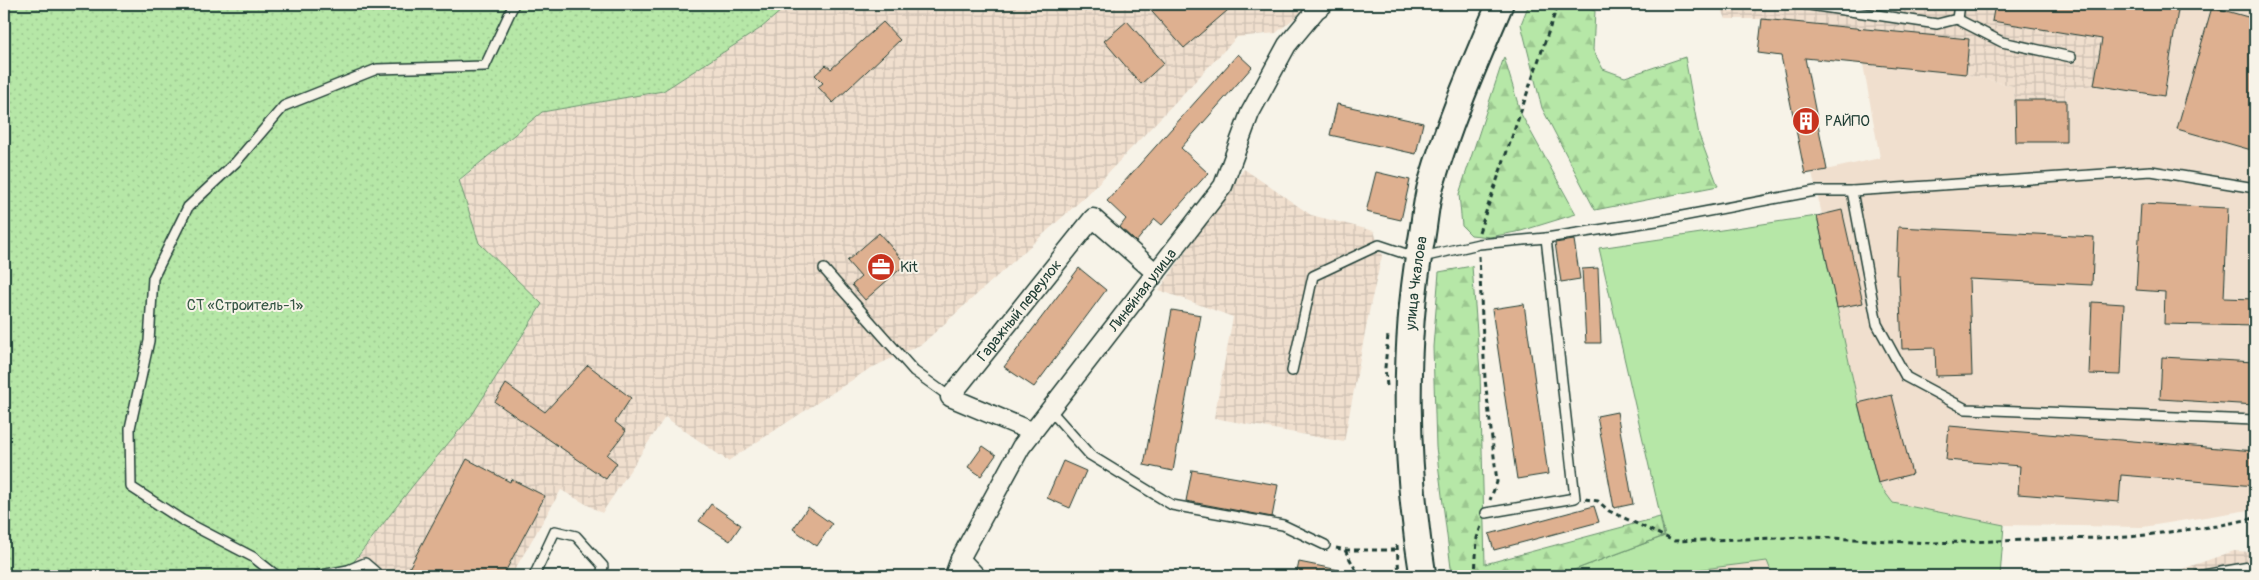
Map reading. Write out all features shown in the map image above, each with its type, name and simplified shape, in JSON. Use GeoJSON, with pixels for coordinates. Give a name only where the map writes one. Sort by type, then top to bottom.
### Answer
{"type":"FeatureCollection","features":[{"type":"Feature","properties":{"kind":"main road","name":"улица Чкалова"},"geometry":{"type":"LineString","coordinates":[[1423,576],[1404,552],[1409,434],[1411,310],[1418,258],[1431,186],[1458,104],[1500,4]]}},
{"type":"Feature","properties":{"kind":"street","name":"Линейная улица"},"geometry":{"type":"LineString","coordinates":[[954,576],[960,559],[1021,447],[1223,186],[1250,113],[1286,45],[1316,10],[1324,4]]}},
{"type":"Feature","properties":{"kind":"street","name":"Гаражный переулок"},"geometry":{"type":"LineString","coordinates":[[950,397],[1093,218],[1156,273]]}},
{"type":"Feature","properties":{"kind":"street"},"geometry":{"type":"LineString","coordinates":[[950,397],[1033,432]]}},
{"type":"Feature","properties":{"kind":"street"},"geometry":{"type":"LineString","coordinates":[[960,559],[976,576]]}},
{"type":"Feature","properties":{"kind":"lane"},"geometry":{"type":"LineString","coordinates":[[277,576],[254,557],[182,520],[132,487],[130,428],[149,341],[153,278],[188,208],[236,162],[284,106],[378,69],[485,66],[514,4]]}},
{"type":"Feature","properties":{"kind":"lane"},"geometry":{"type":"LineString","coordinates":[[1803,4],[1937,24],[1958,19],[2002,42],[2071,57]]}},
{"type":"Feature","properties":{"kind":"lane"},"geometry":{"type":"LineString","coordinates":[[1958,19],[1959,4]]}},
{"type":"Feature","properties":{"kind":"lane"},"geometry":{"type":"LineString","coordinates":[[1292,371],[1313,276],[1379,245],[1418,258],[1479,244],[1546,238],[1656,221],[1815,190],[1852,191],[2151,171],[2255,188]]}},
{"type":"Feature","properties":{"kind":"lane"},"geometry":{"type":"LineString","coordinates":[[1852,191],[1876,324],[1906,377],[1966,409],[2255,420]]}},
{"type":"Feature","properties":{"kind":"lane"},"geometry":{"type":"LineString","coordinates":[[1486,513],[1575,498],[1546,238]]}},
{"type":"Feature","properties":{"kind":"lane"},"geometry":{"type":"LineString","coordinates":[[824,270],[914,371],[950,397]]}},
{"type":"Feature","properties":{"kind":"lane"},"geometry":{"type":"LineString","coordinates":[[1050,411],[1090,455],[1172,505],[1283,525],[1325,545]]}},
{"type":"Feature","properties":{"kind":"lane"},"geometry":{"type":"LineString","coordinates":[[534,576],[555,531],[576,536],[603,566],[601,576]]}},
{"type":"Feature","properties":{"kind":"lane"},"geometry":{"type":"LineString","coordinates":[[317,576],[348,570],[365,563],[380,576]]}},
{"type":"Feature","properties":{"kind":"lane"},"geometry":{"type":"LineString","coordinates":[[2198,576],[2255,566]]}},
{"type":"Feature","properties":{"kind":"path"},"geometry":{"type":"LineString","coordinates":[[1475,576],[1477,538],[1497,482],[1485,379],[1480,231],[1558,4]]}},
{"type":"Feature","properties":{"kind":"path"},"geometry":{"type":"LineString","coordinates":[[1575,498],[1598,501],[1609,511],[1674,541],[1812,537],[1930,543],[2130,537],[2217,526],[2255,518]]}},
{"type":"Feature","properties":{"kind":"path"},"geometry":{"type":"LineString","coordinates":[[1325,545],[1346,550],[1404,552],[1399,576]]}},
{"type":"Feature","properties":{"kind":"path"},"geometry":{"type":"LineString","coordinates":[[1346,550],[1359,576]]}},
{"type":"Feature","properties":{"kind":"shaded area"},"geometry":{"type":"Polygon","coordinates":[[[789,4],[1312,4],[1276,33],[1237,37],[1088,194],[922,344],[869,369],[728,461],[665,417],[602,513],[561,490],[511,576],[358,576],[348,570],[414,484],[472,415],[542,305],[479,243],[459,181],[542,112],[663,91],[761,28],[789,4]]]}},
{"type":"Feature","properties":{"kind":"shaded area"},"geometry":{"type":"Polygon","coordinates":[[[1720,4],[2179,4],[2164,96],[2095,85],[2065,89],[2066,142],[2016,142],[2013,86],[1966,74],[1758,53],[1762,19],[1726,19],[1720,4]]]}},
{"type":"Feature","properties":{"kind":"shaded area"},"geometry":{"type":"Polygon","coordinates":[[[2179,4],[2255,4],[2255,509],[2143,527],[2004,525],[1893,503],[1878,483],[1858,403],[1817,216],[1822,214],[1812,173],[1880,158],[1863,64],[1966,74],[2013,86],[2015,100],[2066,100],[2064,89],[2094,85],[2164,96],[2179,4]]]}},
{"type":"Feature","properties":{"kind":"shaded area"},"geometry":{"type":"Polygon","coordinates":[[[1244,169],[1311,215],[1374,231],[1382,256],[1371,302],[1344,442],[1214,418],[1233,317],[1159,290],[1244,169]]]}},
{"type":"Feature","properties":{"kind":"shaded area"},"geometry":{"type":"Polygon","coordinates":[[[2234,551],[2255,552],[2255,576],[2115,576],[2168,574],[2234,551]]]}},
{"type":"Feature","properties":{"kind":"shaded area"},"geometry":{"type":"Polygon","coordinates":[[[1767,561],[1773,576],[1647,576],[1767,561]]]}},
{"type":"Feature","properties":{"kind":"green space","name":"СТ «Строитель-1»"},"geometry":{"type":"Polygon","coordinates":[[[4,4],[789,4],[761,28],[663,91],[542,112],[459,180],[479,243],[542,304],[472,415],[414,484],[348,569],[358,576],[4,576],[4,4]]]}},
{"type":"Feature","properties":{"kind":"green space"},"geometry":{"type":"Polygon","coordinates":[[[1529,4],[1577,4],[1595,11],[1593,50],[1603,69],[1625,77],[1685,57],[1699,135],[1718,186],[1595,210],[1542,108],[1521,24],[1529,4]]]}},
{"type":"Feature","properties":{"kind":"green space"},"geometry":{"type":"Polygon","coordinates":[[[1504,57],[1521,114],[1576,214],[1521,231],[1490,237],[1471,235],[1462,226],[1459,194],[1504,57]]]}},
{"type":"Feature","properties":{"kind":"green space"},"geometry":{"type":"Polygon","coordinates":[[[1817,216],[1858,403],[1878,483],[1893,503],[2004,525],[2000,576],[1773,576],[1767,561],[1647,576],[1558,576],[1665,536],[1599,248],[1817,216]]]}},
{"type":"Feature","properties":{"kind":"green space"},"geometry":{"type":"Polygon","coordinates":[[[1472,266],[1480,372],[1485,564],[1660,517],[1664,536],[1558,576],[1452,576],[1436,447],[1433,347],[1439,272],[1472,266]]]}},
{"type":"Feature","properties":{"kind":"building"},"geometry":{"type":"Polygon","coordinates":[[[1145,4],[1235,4],[1184,48],[1145,4]]]}},
{"type":"Feature","properties":{"kind":"building"},"geometry":{"type":"Polygon","coordinates":[[[1995,4],[2179,4],[2164,96],[2094,85],[2102,39],[1992,21],[1995,4]]]}},
{"type":"Feature","properties":{"kind":"building"},"geometry":{"type":"Polygon","coordinates":[[[2212,7],[2255,19],[2255,151],[2177,129],[2212,7]]]}},
{"type":"Feature","properties":{"kind":"building"},"geometry":{"type":"Polygon","coordinates":[[[1762,19],[1969,39],[1966,74],[1805,58],[1827,170],[1805,174],[1781,56],[1758,53],[1762,19]]]}},
{"type":"Feature","properties":{"kind":"building"},"geometry":{"type":"Polygon","coordinates":[[[1127,21],[1164,63],[1141,84],[1104,41],[1127,21]]]}},
{"type":"Feature","properties":{"kind":"building"},"geometry":{"type":"Polygon","coordinates":[[[883,22],[900,40],[833,103],[818,87],[823,83],[815,75],[826,65],[831,69],[883,22]]]}},
{"type":"Feature","properties":{"kind":"building"},"geometry":{"type":"Polygon","coordinates":[[[1238,54],[1252,67],[1181,148],[1208,173],[1162,225],[1155,219],[1136,242],[1120,227],[1126,219],[1107,201],[1238,54]]]}},
{"type":"Feature","properties":{"kind":"building"},"geometry":{"type":"Polygon","coordinates":[[[2015,100],[2066,100],[2066,142],[2016,142],[2015,100]]]}},
{"type":"Feature","properties":{"kind":"building"},"geometry":{"type":"Polygon","coordinates":[[[1337,104],[1423,123],[1416,154],[1330,135],[1337,104]]]}},
{"type":"Feature","properties":{"kind":"building"},"geometry":{"type":"Polygon","coordinates":[[[1376,172],[1410,180],[1401,220],[1366,212],[1376,172]]]}},
{"type":"Feature","properties":{"kind":"building"},"geometry":{"type":"Polygon","coordinates":[[[2141,204],[2228,208],[2224,298],[2255,299],[2255,326],[2164,324],[2165,292],[2136,290],[2141,204]]]}},
{"type":"Feature","properties":{"kind":"building"},"geometry":{"type":"Polygon","coordinates":[[[1842,210],[1863,303],[1837,308],[1817,216],[1842,210]]]}},
{"type":"Feature","properties":{"kind":"building"},"geometry":{"type":"Polygon","coordinates":[[[1898,227],[2094,237],[2092,285],[1969,279],[1972,375],[1936,376],[1935,348],[1902,349],[1899,275],[1896,275],[1898,227]]]}},
{"type":"Feature","properties":{"kind":"building"},"geometry":{"type":"Polygon","coordinates":[[[879,233],[906,264],[865,300],[852,285],[861,277],[847,261],[879,233]]]}},
{"type":"Feature","properties":{"kind":"building"},"geometry":{"type":"Polygon","coordinates":[[[1574,240],[1580,279],[1561,282],[1555,243],[1574,240]]]}},
{"type":"Feature","properties":{"kind":"building"},"geometry":{"type":"Polygon","coordinates":[[[1079,268],[1106,290],[1034,387],[1004,367],[1079,268]]]}},
{"type":"Feature","properties":{"kind":"building"},"geometry":{"type":"Polygon","coordinates":[[[1598,268],[1601,343],[1586,343],[1582,269],[1598,268]]]}},
{"type":"Feature","properties":{"kind":"building"},"geometry":{"type":"Polygon","coordinates":[[[2092,302],[2124,304],[2121,375],[2089,374],[2092,302]]]}},
{"type":"Feature","properties":{"kind":"building"},"geometry":{"type":"Polygon","coordinates":[[[1524,304],[1548,474],[1517,479],[1492,309],[1524,304]]]}},
{"type":"Feature","properties":{"kind":"building"},"geometry":{"type":"Polygon","coordinates":[[[1172,310],[1201,315],[1173,471],[1144,465],[1172,310]]]}},
{"type":"Feature","properties":{"kind":"building"},"geometry":{"type":"Polygon","coordinates":[[[2162,357],[2255,362],[2255,405],[2160,399],[2162,357]]]}},
{"type":"Feature","properties":{"kind":"building"},"geometry":{"type":"Polygon","coordinates":[[[588,365],[631,398],[615,422],[626,431],[607,455],[617,463],[606,479],[495,402],[506,384],[545,412],[588,365]]]}},
{"type":"Feature","properties":{"kind":"building"},"geometry":{"type":"Polygon","coordinates":[[[1892,395],[1912,474],[1878,483],[1858,403],[1892,395]]]}},
{"type":"Feature","properties":{"kind":"building"},"geometry":{"type":"Polygon","coordinates":[[[1617,412],[1633,504],[1614,508],[1597,416],[1617,412]]]}},
{"type":"Feature","properties":{"kind":"building"},"geometry":{"type":"Polygon","coordinates":[[[1949,426],[2255,451],[2255,486],[2121,475],[2119,502],[2018,494],[2020,466],[1946,460],[1949,426]]]}},
{"type":"Feature","properties":{"kind":"building"},"geometry":{"type":"Polygon","coordinates":[[[983,446],[996,455],[981,476],[968,467],[983,446]]]}},
{"type":"Feature","properties":{"kind":"building"},"geometry":{"type":"Polygon","coordinates":[[[467,459],[510,482],[511,479],[545,496],[503,576],[405,576],[467,459]]]}},
{"type":"Feature","properties":{"kind":"building"},"geometry":{"type":"Polygon","coordinates":[[[1063,461],[1086,471],[1070,508],[1047,498],[1063,461]]]}},
{"type":"Feature","properties":{"kind":"building"},"geometry":{"type":"Polygon","coordinates":[[[1192,470],[1278,485],[1272,517],[1186,501],[1192,470]]]}},
{"type":"Feature","properties":{"kind":"building"},"geometry":{"type":"Polygon","coordinates":[[[711,504],[741,525],[730,541],[699,521],[711,504]]]}},
{"type":"Feature","properties":{"kind":"building"},"geometry":{"type":"Polygon","coordinates":[[[1594,506],[1599,522],[1494,550],[1489,534],[1594,506]]]}},
{"type":"Feature","properties":{"kind":"building"},"geometry":{"type":"Polygon","coordinates":[[[808,507],[832,524],[817,546],[793,529],[808,507]]]}},
{"type":"Feature","properties":{"kind":"building"},"geometry":{"type":"Polygon","coordinates":[[[1299,562],[1339,570],[1338,576],[1296,576],[1299,562]]]}},
{"type":"Feature","properties":{"kind":"place","name":"РАЙПО"},"geometry":{"type":"Point","coordinates":[1806,121]}},
{"type":"Feature","properties":{"kind":"place","name":"Kit"},"geometry":{"type":"Point","coordinates":[881,267]}}]}
